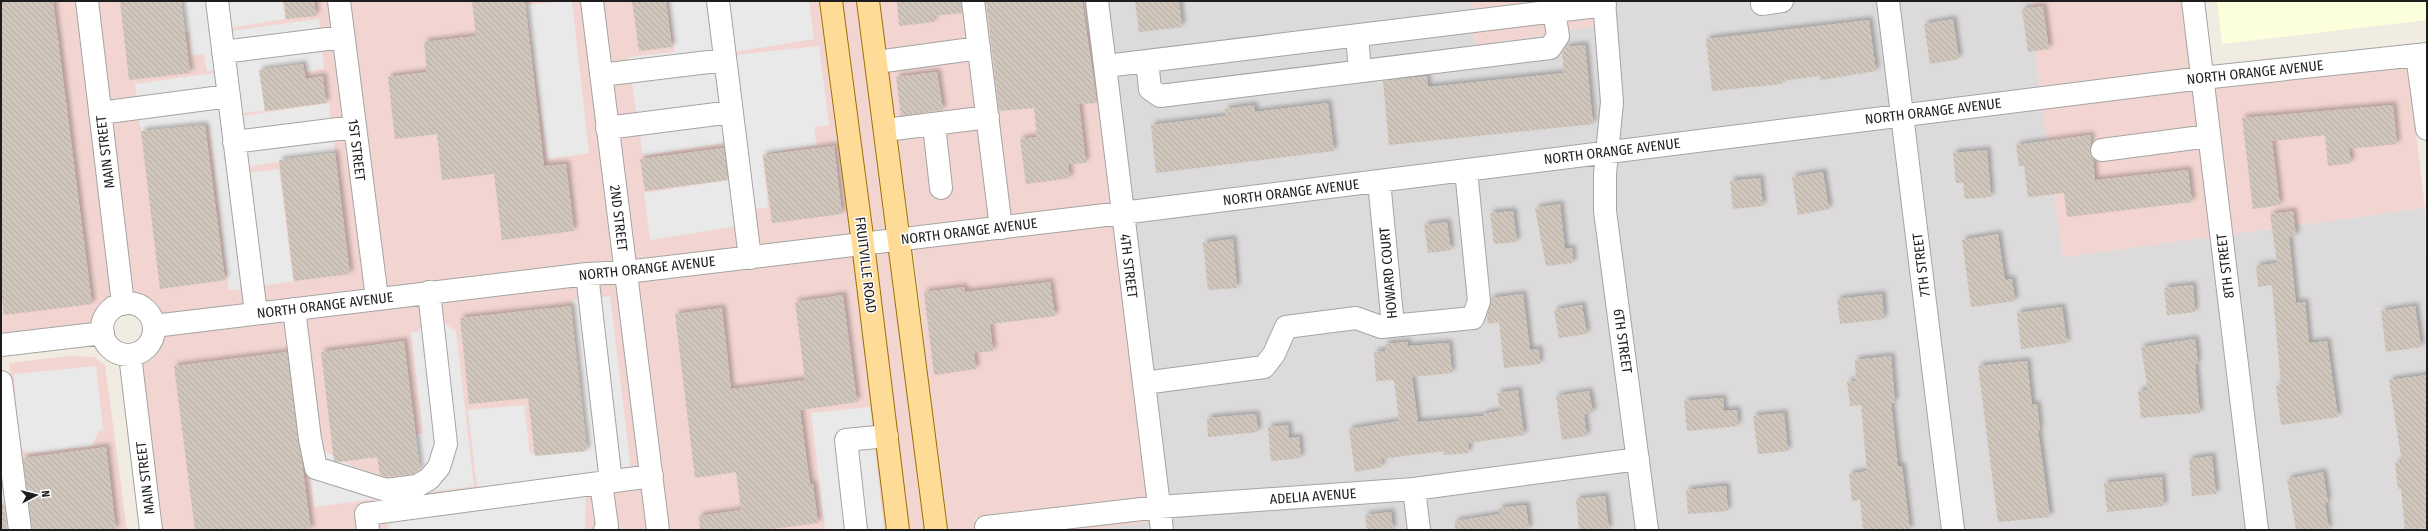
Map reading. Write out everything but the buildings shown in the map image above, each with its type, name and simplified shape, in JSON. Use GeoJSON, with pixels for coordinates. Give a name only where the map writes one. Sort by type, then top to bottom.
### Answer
{"type":"FeatureCollection","features":[{"type":"Feature","properties":{"kind":"main road","name":"FRUITVILLE ROAD"},"geometry":{"type":"LineString","coordinates":[[830,1],[863,244],[898,530]]}},
{"type":"Feature","properties":{"kind":"main road"},"geometry":{"type":"LineString","coordinates":[[868,1],[901,240],[936,530]]}},
{"type":"Feature","properties":{"kind":"street","name":"MAIN STREET"},"geometry":{"type":"LineString","coordinates":[[87,1],[123,304]]}},
{"type":"Feature","properties":{"kind":"street"},"geometry":{"type":"LineString","coordinates":[[217,1],[256,313]]}},
{"type":"Feature","properties":{"kind":"street","name":"1ST STREET"},"geometry":{"type":"LineString","coordinates":[[339,1],[377,298]]}},
{"type":"Feature","properties":{"kind":"street","name":"2ND STREET"},"geometry":{"type":"LineString","coordinates":[[592,1],[658,530]]}},
{"type":"Feature","properties":{"kind":"street"},"geometry":{"type":"LineString","coordinates":[[718,1],[750,258]]}},
{"type":"Feature","properties":{"kind":"street"},"geometry":{"type":"LineString","coordinates":[[974,1],[1001,228]]}},
{"type":"Feature","properties":{"kind":"street","name":"4TH STREET"},"geometry":{"type":"LineString","coordinates":[[1097,1],[1162,530]]}},
{"type":"Feature","properties":{"kind":"street","name":"7TH STREET"},"geometry":{"type":"LineString","coordinates":[[1888,1],[1952,530]]}},
{"type":"Feature","properties":{"kind":"street","name":"8TH STREET"},"geometry":{"type":"LineString","coordinates":[[2194,1],[2257,530]]}},
{"type":"Feature","properties":{"kind":"street"},"geometry":{"type":"LineString","coordinates":[[1106,66],[1356,36],[1554,11],[1605,3]]}},
{"type":"Feature","properties":{"kind":"street","name":"6TH STREET"},"geometry":{"type":"LineString","coordinates":[[1605,3],[1612,102],[1607,151],[1605,211],[1647,530]]}},
{"type":"Feature","properties":{"kind":"street"},"geometry":{"type":"LineString","coordinates":[[1147,61],[1150,89],[1160,96],[1550,48],[1558,36],[1554,11]]}},
{"type":"Feature","properties":{"kind":"street"},"geometry":{"type":"LineString","coordinates":[[1356,36],[1360,71]]}},
{"type":"Feature","properties":{"kind":"street"},"geometry":{"type":"LineString","coordinates":[[223,52],[343,37]]}},
{"type":"Feature","properties":{"kind":"street"},"geometry":{"type":"LineString","coordinates":[[877,62],[980,48]]}},
{"type":"Feature","properties":{"kind":"street"},"geometry":{"type":"LineString","coordinates":[[2422,55],[2427,129]]}},
{"type":"Feature","properties":{"kind":"street","name":"NORTH ORANGE AVENUE"},"geometry":{"type":"LineString","coordinates":[[154,326],[377,298],[587,274],[626,272],[1001,228],[1607,151],[2202,78],[2422,55]]}},
{"type":"Feature","properties":{"kind":"street"},"geometry":{"type":"LineString","coordinates":[[601,75],[725,60]]}},
{"type":"Feature","properties":{"kind":"street"},"geometry":{"type":"LineString","coordinates":[[100,113],[229,96]]}},
{"type":"Feature","properties":{"kind":"street"},"geometry":{"type":"LineString","coordinates":[[607,128],[732,112]]}},
{"type":"Feature","properties":{"kind":"street"},"geometry":{"type":"LineString","coordinates":[[886,130],[988,117]]}},
{"type":"Feature","properties":{"kind":"street"},"geometry":{"type":"LineString","coordinates":[[934,125],[941,188]]}},
{"type":"Feature","properties":{"kind":"street"},"geometry":{"type":"LineString","coordinates":[[234,142],[354,127]]}},
{"type":"Feature","properties":{"kind":"street"},"geometry":{"type":"LineString","coordinates":[[2102,150],[2210,136]]}},
{"type":"Feature","properties":{"kind":"street","name":"HOWARD COURT"},"geometry":{"type":"LineString","coordinates":[[1379,181],[1393,326],[1473,318],[1480,301],[1466,170]]}},
{"type":"Feature","properties":{"kind":"street"},"geometry":{"type":"LineString","coordinates":[[587,274],[606,482],[607,526],[605,530]]}},
{"type":"Feature","properties":{"kind":"street"},"geometry":{"type":"LineString","coordinates":[[294,309],[310,439],[316,468],[386,490],[417,486],[429,478],[439,466],[446,444],[429,292]]}},
{"type":"Feature","properties":{"kind":"street"},"geometry":{"type":"LineString","coordinates":[[123,304],[132,304],[144,309],[152,319],[154,326],[150,343],[145,349],[130,355],[114,351],[108,345],[103,333],[104,321],[108,313],[123,304]]}},
{"type":"Feature","properties":{"kind":"street"},"geometry":{"type":"LineString","coordinates":[[1144,383],[1264,367],[1274,354],[1286,328],[1356,318],[1381,327],[1393,326]]}},
{"type":"Feature","properties":{"kind":"street"},"geometry":{"type":"LineString","coordinates":[[1,345],[103,333]]}},
{"type":"Feature","properties":{"kind":"street","name":"MAIN STREET"},"geometry":{"type":"LineString","coordinates":[[130,355],[151,530]]}},
{"type":"Feature","properties":{"kind":"street"},"geometry":{"type":"LineString","coordinates":[[1,382],[20,530]]}},
{"type":"Feature","properties":{"kind":"street"},"geometry":{"type":"LineString","coordinates":[[856,530],[846,440],[887,436]]}},
{"type":"Feature","properties":{"kind":"street","name":"ADELIA AVENUE"},"geometry":{"type":"LineString","coordinates":[[986,527],[1159,507],[1414,489],[1638,459]]}},
{"type":"Feature","properties":{"kind":"street"},"geometry":{"type":"LineString","coordinates":[[368,530],[366,514],[652,476]]}},
{"type":"Feature","properties":{"kind":"street"},"geometry":{"type":"LineString","coordinates":[[1414,489],[1419,530]]}},
{"type":"Feature","properties":{"kind":"shaded area"},"geometry":{"type":"Polygon","coordinates":[[[1,1],[76,1],[111,298],[98,308],[92,324],[1,334],[1,1]]]}},
{"type":"Feature","properties":{"kind":"shaded area"},"geometry":{"type":"Polygon","coordinates":[[[98,1],[328,1],[364,290],[162,315],[157,306],[147,299],[133,294],[98,1]]]}},
{"type":"Feature","properties":{"kind":"shaded area"},"geometry":{"type":"Polygon","coordinates":[[[177,1],[212,1],[220,70],[207,71],[204,54],[191,55],[190,32],[180,32],[177,1]]]}},
{"type":"Feature","properties":{"kind":"shaded area"},"geometry":{"type":"Polygon","coordinates":[[[227,1],[282,1],[285,19],[230,28],[227,1]]]}},
{"type":"Feature","properties":{"kind":"shaded area"},"geometry":{"type":"Polygon","coordinates":[[[350,1],[581,1],[613,263],[386,287],[350,1]]]}},
{"type":"Feature","properties":{"kind":"shaded area"},"geometry":{"type":"Polygon","coordinates":[[[572,1],[589,153],[548,159],[526,5],[572,1]]]}},
{"type":"Feature","properties":{"kind":"shaded area"},"geometry":{"type":"Polygon","coordinates":[[[603,1],[820,1],[851,236],[635,261],[603,1]]]}},
{"type":"Feature","properties":{"kind":"shaded area"},"geometry":{"type":"Polygon","coordinates":[[[668,1],[712,1],[729,142],[643,156],[628,57],[675,52],[668,1]]]}},
{"type":"Feature","properties":{"kind":"shaded area"},"geometry":{"type":"Polygon","coordinates":[[[728,1],[809,1],[814,39],[734,52],[728,1]]]}},
{"type":"Feature","properties":{"kind":"shaded area"},"geometry":{"type":"Polygon","coordinates":[[[842,1],[857,1],[888,231],[873,233],[842,1]]]}},
{"type":"Feature","properties":{"kind":"shaded area"},"geometry":{"type":"Polygon","coordinates":[[[879,1],[1083,1],[1095,67],[1110,205],[910,229],[879,1]]]}},
{"type":"Feature","properties":{"kind":"shaded area"},"geometry":{"type":"Polygon","coordinates":[[[1108,1],[1470,1],[1476,46],[1596,26],[1601,103],[1597,143],[1132,202],[1108,1]]]}},
{"type":"Feature","properties":{"kind":"shaded area"},"geometry":{"type":"Polygon","coordinates":[[[1470,1],[1593,1],[1596,26],[1475,46],[1470,1]]]}},
{"type":"Feature","properties":{"kind":"shaded area"},"geometry":{"type":"Polygon","coordinates":[[[1615,1],[1877,1],[1890,106],[1620,140],[1623,102],[1615,1]]]}},
{"type":"Feature","properties":{"kind":"shaded area"},"geometry":{"type":"Polygon","coordinates":[[[1899,1],[2030,1],[2040,88],[1912,104],[1899,1]]]}},
{"type":"Feature","properties":{"kind":"shaded area"},"geometry":{"type":"Polygon","coordinates":[[[2030,1],[2182,1],[2190,69],[2040,88],[2030,1]]]}},
{"type":"Feature","properties":{"kind":"shaded area"},"geometry":{"type":"Polygon","coordinates":[[[2217,1],[2427,1],[2427,20],[2222,44],[2217,1]]]}},
{"type":"Feature","properties":{"kind":"shaded area"},"geometry":{"type":"Polygon","coordinates":[[[319,19],[324,69],[307,72],[305,63],[260,70],[265,111],[241,113],[229,31],[319,19]]]}},
{"type":"Feature","properties":{"kind":"shaded area"},"geometry":{"type":"Polygon","coordinates":[[[819,46],[829,125],[814,127],[817,145],[762,154],[768,207],[755,209],[735,55],[819,46]]]}},
{"type":"Feature","properties":{"kind":"shaded area"},"geometry":{"type":"Polygon","coordinates":[[[2408,66],[2425,208],[2232,234],[2214,86],[2408,66]]]}},
{"type":"Feature","properties":{"kind":"shaded area"},"geometry":{"type":"Polygon","coordinates":[[[220,72],[246,289],[229,290],[209,124],[141,131],[135,84],[220,72]]]}},
{"type":"Feature","properties":{"kind":"shaded area"},"geometry":{"type":"Polygon","coordinates":[[[2193,89],[2210,237],[2063,257],[2042,107],[2193,89]]]}},
{"type":"Feature","properties":{"kind":"shaded area"},"geometry":{"type":"Polygon","coordinates":[[[329,103],[335,153],[246,167],[240,116],[329,103]]]}},
{"type":"Feature","properties":{"kind":"shaded area"},"geometry":{"type":"Polygon","coordinates":[[[2042,107],[2063,257],[2210,237],[2246,530],[1964,530],[1915,123],[2042,107]]]}},
{"type":"Feature","properties":{"kind":"shaded area"},"geometry":{"type":"Polygon","coordinates":[[[1893,126],[1941,530],[1658,530],[1616,210],[1617,160],[1893,126]]]}},
{"type":"Feature","properties":{"kind":"shaded area"},"geometry":{"type":"Polygon","coordinates":[[[1595,163],[1626,451],[1413,479],[1169,497],[1135,221],[1369,192],[1383,337],[1483,321],[1490,300],[1477,178],[1595,163]]]}},
{"type":"Feature","properties":{"kind":"shaded area"},"geometry":{"type":"Polygon","coordinates":[[[279,169],[293,281],[262,286],[248,173],[279,169]]]}},
{"type":"Feature","properties":{"kind":"shaded area"},"geometry":{"type":"Polygon","coordinates":[[[734,179],[739,226],[650,240],[644,193],[734,179]]]}},
{"type":"Feature","properties":{"kind":"shaded area"},"geometry":{"type":"Polygon","coordinates":[[[1456,181],[1468,300],[1465,309],[1403,316],[1391,189],[1456,181]]]}},
{"type":"Feature","properties":{"kind":"shaded area"},"geometry":{"type":"Polygon","coordinates":[[[2425,208],[2427,530],[2268,530],[2232,234],[2425,208]]]}},
{"type":"Feature","properties":{"kind":"shaded area"},"geometry":{"type":"Polygon","coordinates":[[[1113,224],[1147,499],[975,518],[976,530],[947,530],[913,248],[1113,224]]]}},
{"type":"Feature","properties":{"kind":"shaded area"},"geometry":{"type":"Polygon","coordinates":[[[891,251],[925,530],[909,530],[876,253],[891,251]]]}},
{"type":"Feature","properties":{"kind":"shaded area"},"geometry":{"type":"Polygon","coordinates":[[[854,255],[887,530],[669,530],[638,281],[854,255]]]}},
{"type":"Feature","properties":{"kind":"shaded area"},"geometry":{"type":"Polygon","coordinates":[[[616,283],[647,530],[162,530],[142,362],[159,349],[164,335],[588,284],[616,283]]]}},
{"type":"Feature","properties":{"kind":"shaded area"},"geometry":{"type":"Polygon","coordinates":[[[610,296],[631,470],[477,488],[468,410],[524,405],[530,454],[586,446],[572,300],[610,296]]]}},
{"type":"Feature","properties":{"kind":"shaded area"},"geometry":{"type":"Polygon","coordinates":[[[427,318],[441,320],[456,332],[474,486],[314,507],[306,440],[385,485],[421,481],[415,434],[423,433],[411,332],[418,332],[427,318]]]}},
{"type":"Feature","properties":{"kind":"shaded area"},"geometry":{"type":"Polygon","coordinates":[[[70,356],[94,357],[105,365],[127,530],[25,530],[9,363],[70,356]]]}},
{"type":"Feature","properties":{"kind":"shaded area"},"geometry":{"type":"Polygon","coordinates":[[[96,366],[103,429],[98,432],[92,446],[30,453],[19,449],[14,374],[96,366]]]}},
{"type":"Feature","properties":{"kind":"shaded area"},"geometry":{"type":"Polygon","coordinates":[[[870,407],[884,529],[825,530],[811,413],[870,407]]]}},
{"type":"Feature","properties":{"kind":"shaded area"},"geometry":{"type":"Polygon","coordinates":[[[6,468],[10,498],[1,500],[1,469],[6,468]]]}},
{"type":"Feature","properties":{"kind":"shaded area"},"geometry":{"type":"Polygon","coordinates":[[[1628,471],[1635,530],[1430,530],[1427,497],[1628,471]]]}},
{"type":"Feature","properties":{"kind":"shaded area"},"geometry":{"type":"Polygon","coordinates":[[[586,492],[585,530],[389,530],[387,515],[586,492]]]}},
{"type":"Feature","properties":{"kind":"shaded area"},"geometry":{"type":"Polygon","coordinates":[[[1405,499],[1408,530],[1173,530],[1171,516],[1405,499]]]}},
{"type":"Feature","properties":{"kind":"shaded area"},"geometry":{"type":"Polygon","coordinates":[[[1149,518],[1150,522],[1091,530],[1046,530],[1149,518]]]}},
{"type":"Feature","properties":{"kind":"shaded area"},"geometry":{"type":"Polygon","coordinates":[[[1150,522],[1151,530],[1091,530],[1150,522]]]}}]}
